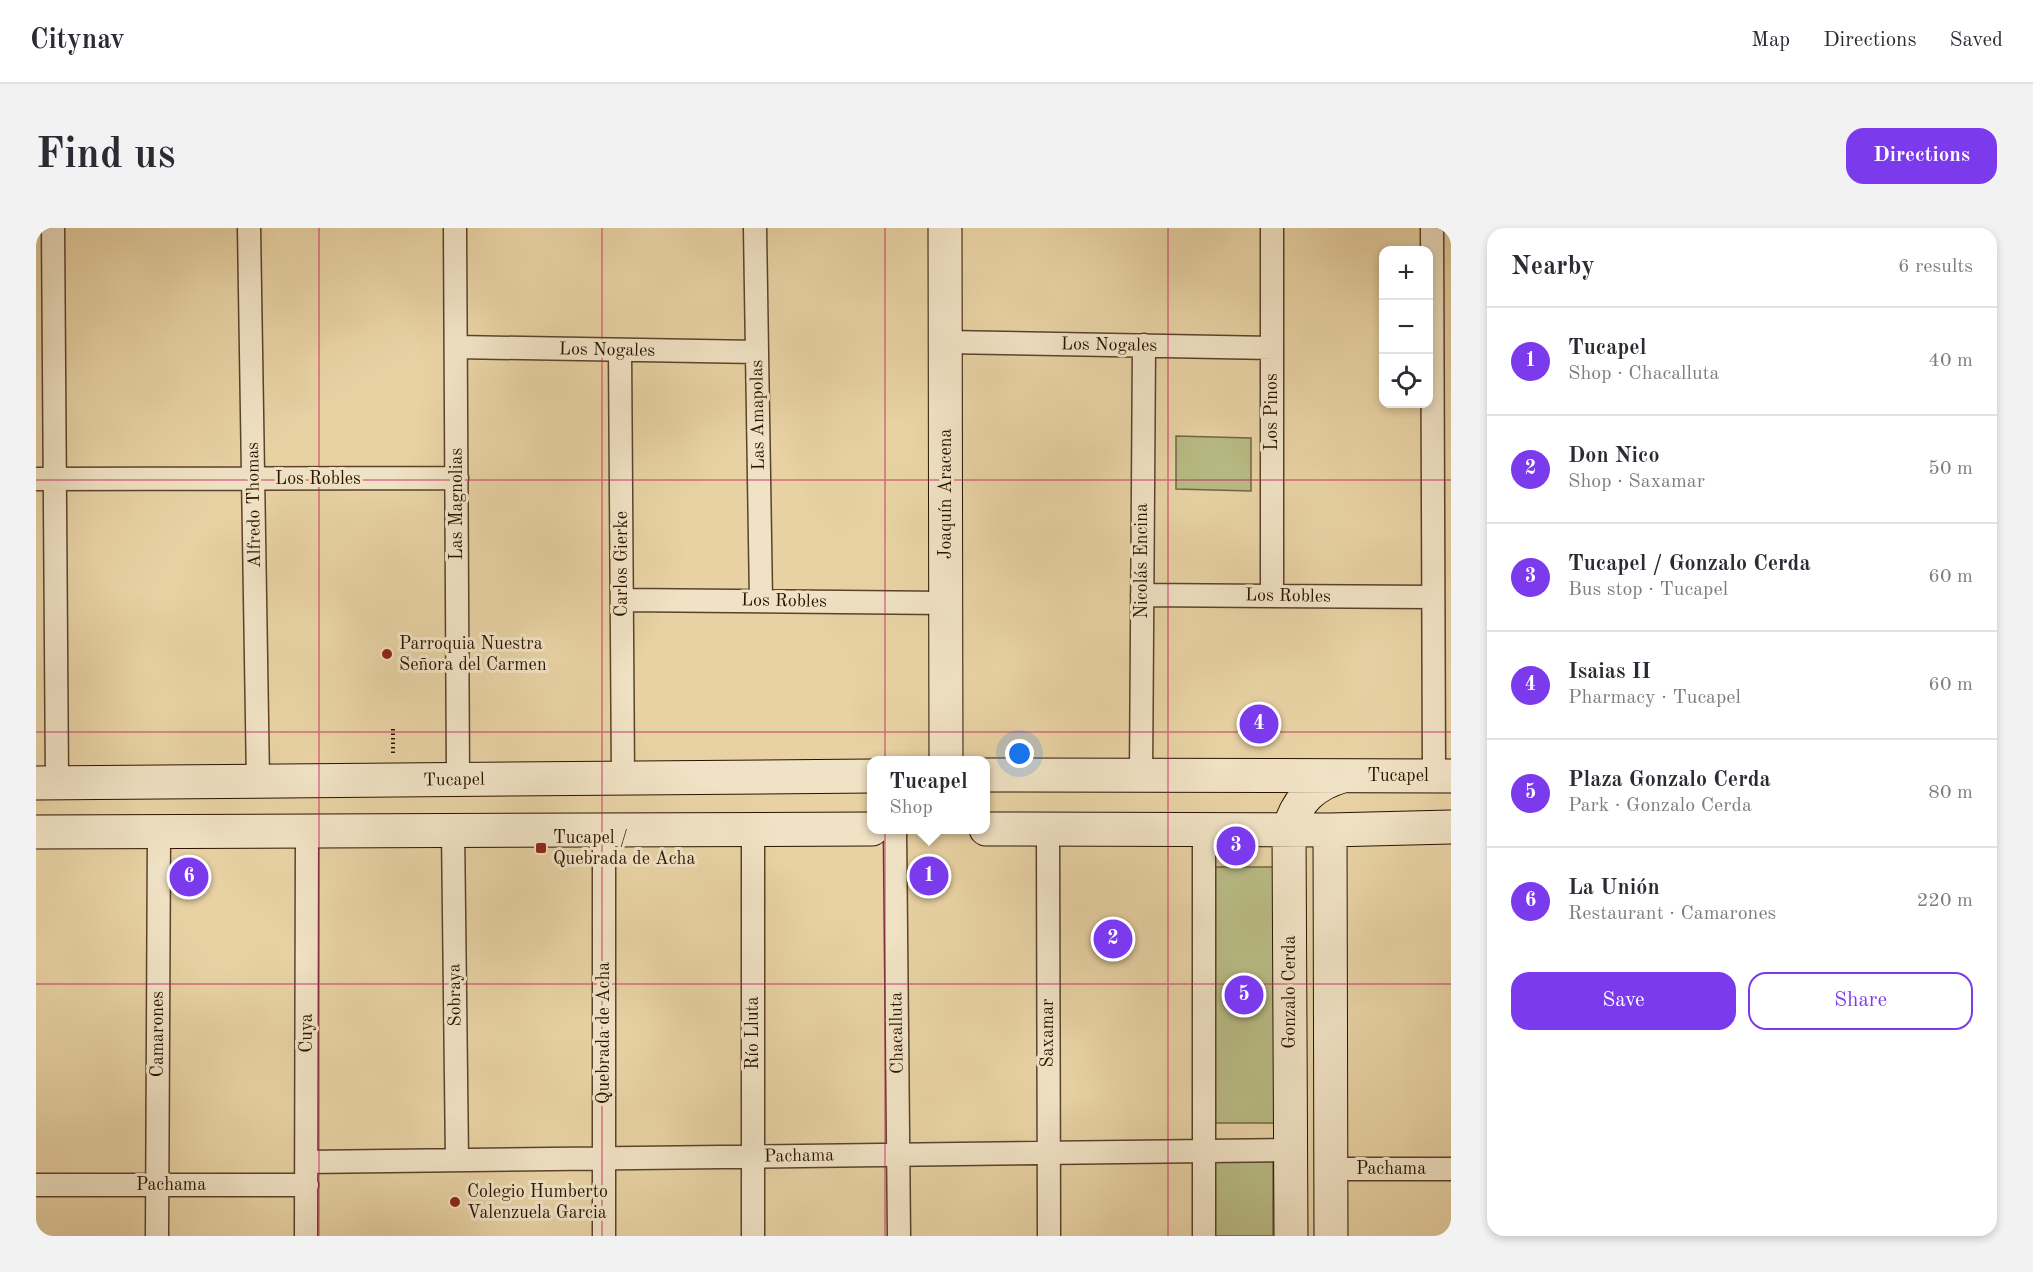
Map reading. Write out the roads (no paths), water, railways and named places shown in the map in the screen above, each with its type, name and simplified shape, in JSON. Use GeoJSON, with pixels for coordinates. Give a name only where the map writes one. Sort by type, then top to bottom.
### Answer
{"type":"FeatureCollection","features":[{"type":"Feature","properties":{"kind":"main road","name":"Joaquín Aracena"},"geometry":{"type":"LineString","coordinates":[[945,228],[946,756]]}},
{"type":"Feature","properties":{"kind":"main road","name":"Tucapel"},"geometry":{"type":"LineString","coordinates":[[990,775],[1442,776]]}},
{"type":"Feature","properties":{"kind":"main road","name":"Tucapel"},"geometry":{"type":"LineString","coordinates":[[47,783],[867,776]]}},
{"type":"Feature","properties":{"kind":"main road","name":"Gonzalo Cerda"},"geometry":{"type":"LineString","coordinates":[[1291,1236],[1289,830],[1292,817],[1307,794],[1318,786],[1343,776]]}},
{"type":"Feature","properties":{"kind":"main road"},"geometry":{"type":"LineString","coordinates":[[990,829],[1330,830],[1451,827]]}},
{"type":"Feature","properties":{"kind":"main road"},"geometry":{"type":"LineString","coordinates":[[36,832],[867,829]]}},
{"type":"Feature","properties":{"kind":"main road"},"geometry":{"type":"LineString","coordinates":[[1330,830],[1331,1236]]}},
{"type":"Feature","properties":{"kind":"street"},"geometry":{"type":"LineString","coordinates":[[47,783],[46,479],[53,228]]}},
{"type":"Feature","properties":{"kind":"street","name":"Alfredo Thomas"},"geometry":{"type":"LineString","coordinates":[[249,228],[258,781]]}},
{"type":"Feature","properties":{"kind":"street","name":"Las Magnolias"},"geometry":{"type":"LineString","coordinates":[[455,228],[458,780]]}},
{"type":"Feature","properties":{"kind":"street","name":"Las Amapolas"},"geometry":{"type":"LineString","coordinates":[[755,228],[761,601]]}},
{"type":"Feature","properties":{"kind":"street","name":"Los Pinos"},"geometry":{"type":"LineString","coordinates":[[1272,228],[1272,596]]}},
{"type":"Feature","properties":{"kind":"street"},"geometry":{"type":"LineString","coordinates":[[1432,228],[1442,345],[1433,597],[1442,776]]}},
{"type":"Feature","properties":{"kind":"street","name":"Los Nogales"},"geometry":{"type":"LineString","coordinates":[[946,342],[1272,348]]}},
{"type":"Feature","properties":{"kind":"street","name":"Nicolás Encina"},"geometry":{"type":"LineString","coordinates":[[1141,776],[1144,345]]}},
{"type":"Feature","properties":{"kind":"street","name":"Los Nogales"},"geometry":{"type":"LineString","coordinates":[[456,347],[757,352]]}},
{"type":"Feature","properties":{"kind":"street","name":"Carlos Gierke"},"geometry":{"type":"LineString","coordinates":[[620,350],[623,778]]}},
{"type":"Feature","properties":{"kind":"street","name":"Los Robles"},"geometry":{"type":"LineString","coordinates":[[46,479],[457,478]]}},
{"type":"Feature","properties":{"kind":"street","name":"Los Robles"},"geometry":{"type":"LineString","coordinates":[[1142,595],[1433,597]]}},
{"type":"Feature","properties":{"kind":"street","name":"Los Robles"},"geometry":{"type":"LineString","coordinates":[[622,600],[946,603]]}},
{"type":"Feature","properties":{"kind":"street","name":"Río Lluta"},"geometry":{"type":"LineString","coordinates":[[753,829],[753,1236]]}},
{"type":"Feature","properties":{"kind":"street","name":"Saxamar"},"geometry":{"type":"LineString","coordinates":[[1048,829],[1049,1236]]}},
{"type":"Feature","properties":{"kind":"street","name":"Sobraya"},"geometry":{"type":"LineString","coordinates":[[453,830],[457,1160]]}},
{"type":"Feature","properties":{"kind":"street","name":"Quebrada de Acha"},"geometry":{"type":"LineString","coordinates":[[604,830],[604,1236]]}},
{"type":"Feature","properties":{"kind":"street"},"geometry":{"type":"LineString","coordinates":[[1203,1236],[1204,830]]}},
{"type":"Feature","properties":{"kind":"street","name":"Camarones"},"geometry":{"type":"LineString","coordinates":[[157,1236],[159,831]]}},
{"type":"Feature","properties":{"kind":"street","name":"Cuya"},"geometry":{"type":"LineString","coordinates":[[306,1236],[307,831]]}},
{"type":"Feature","properties":{"kind":"street","name":"Chacalluta"},"geometry":{"type":"LineString","coordinates":[[895,834],[900,1236]]}},
{"type":"Feature","properties":{"kind":"street","name":"Pachama"},"geometry":{"type":"LineString","coordinates":[[307,1162],[1291,1149]]}},
{"type":"Feature","properties":{"kind":"street","name":"Pachama"},"geometry":{"type":"LineString","coordinates":[[1331,1169],[1451,1169]]}},
{"type":"Feature","properties":{"kind":"street","name":"Pachama"},"geometry":{"type":"LineString","coordinates":[[36,1185],[307,1185]]}},
{"type":"Feature","properties":{"kind":"place","name":"Parroquia Nuestra Señora del Carmen"},"geometry":{"type":"Point","coordinates":[387,654]}},
{"type":"Feature","properties":{"kind":"place","name":"Isaias II"},"geometry":{"type":"Point","coordinates":[1259,724]}},
{"type":"Feature","properties":{"kind":"place","name":"Tucapel / Gonzalo Cerda"},"geometry":{"type":"Point","coordinates":[1236,846]}},
{"type":"Feature","properties":{"kind":"place","name":"Tucapel / Quebrada de Acha"},"geometry":{"type":"Point","coordinates":[541,848]}},
{"type":"Feature","properties":{"kind":"place","name":"Tucapel"},"geometry":{"type":"Point","coordinates":[929,876]}},
{"type":"Feature","properties":{"kind":"place","name":"La Unión"},"geometry":{"type":"Point","coordinates":[189,877]}},
{"type":"Feature","properties":{"kind":"place","name":"Don Nico"},"geometry":{"type":"Point","coordinates":[1113,939]}},
{"type":"Feature","properties":{"kind":"place","name":"Plaza Gonzalo Cerda"},"geometry":{"type":"Point","coordinates":[1244,995]}},
{"type":"Feature","properties":{"kind":"place","name":"Colegio Humberto Valenzuela Garcia"},"geometry":{"type":"Point","coordinates":[455,1202]}}]}
